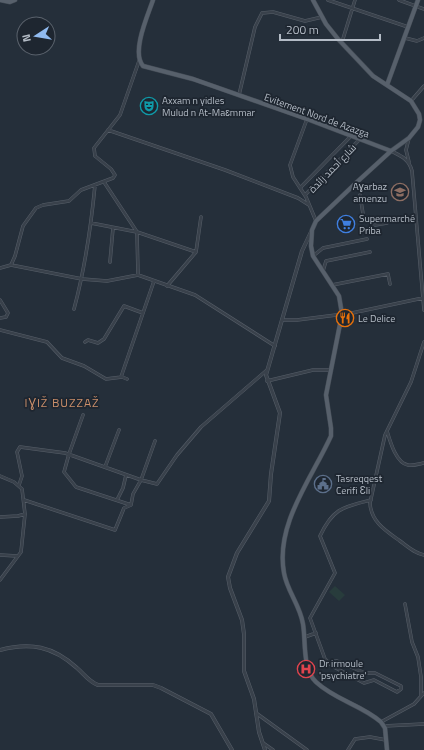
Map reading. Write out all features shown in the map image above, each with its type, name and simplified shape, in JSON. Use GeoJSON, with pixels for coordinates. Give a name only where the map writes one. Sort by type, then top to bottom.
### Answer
{"type":"FeatureCollection","features":[{"type":"Feature","properties":{"kind":"main road"},"geometry":{"type":"LineString","coordinates":[[0,0],[10,2],[16,0]]}},
{"type":"Feature","properties":{"kind":"main road"},"geometry":{"type":"LineString","coordinates":[[139,60],[140,38],[153,0]]}},
{"type":"Feature","properties":{"kind":"main road"},"geometry":{"type":"LineString","coordinates":[[313,0],[322,17],[342,43],[373,76],[411,101],[422,121],[409,138],[391,151],[316,221],[312,230],[312,256],[332,285],[340,300],[342,314],[326,395],[331,436],[301,495],[290,522],[284,546],[284,572],[301,615],[308,667],[315,682],[383,724],[387,750]]}},
{"type":"Feature","properties":{"kind":"main road"},"geometry":{"type":"LineString","coordinates":[[388,85],[418,0]]}},
{"type":"Feature","properties":{"kind":"main road","name":"Evitement Nord de Azazga"},"geometry":{"type":"LineString","coordinates":[[139,60],[145,67],[193,79],[307,119],[391,151]]}},
{"type":"Feature","properties":{"kind":"street"},"geometry":{"type":"LineString","coordinates":[[328,0],[408,27]]}},
{"type":"Feature","properties":{"kind":"street"},"geometry":{"type":"LineString","coordinates":[[342,43],[354,0]]}},
{"type":"Feature","properties":{"kind":"street"},"geometry":{"type":"LineString","coordinates":[[399,0],[424,9]]}},
{"type":"Feature","properties":{"kind":"street"},"geometry":{"type":"LineString","coordinates":[[239,96],[255,27],[262,13],[273,12],[305,21],[322,17]]}},
{"type":"Feature","properties":{"kind":"street"},"geometry":{"type":"LineString","coordinates":[[405,38],[416,41],[424,38]]}},
{"type":"Feature","properties":{"kind":"street"},"geometry":{"type":"LineString","coordinates":[[11,265],[23,226],[36,208],[43,205],[69,201],[81,190],[113,179],[114,173],[97,158],[94,150],[95,145],[122,112],[139,60]]}},
{"type":"Feature","properties":{"kind":"street"},"geometry":{"type":"LineString","coordinates":[[411,101],[424,86]]}},
{"type":"Feature","properties":{"kind":"street"},"geometry":{"type":"LineString","coordinates":[[307,119],[290,165],[293,177],[305,195],[316,221]]}},
{"type":"Feature","properties":{"kind":"street"},"geometry":{"type":"LineString","coordinates":[[108,130],[224,170],[294,196],[310,205]]}},
{"type":"Feature","properties":{"kind":"street","name":"شارع أحمد زائدة"},"geometry":{"type":"LineString","coordinates":[[300,188],[352,136]]}},
{"type":"Feature","properties":{"kind":"street"},"geometry":{"type":"LineString","coordinates":[[409,138],[406,150],[412,171],[422,268],[424,310]]}},
{"type":"Feature","properties":{"kind":"street","name":"شارع أحمد زائدة"},"geometry":{"type":"LineString","coordinates":[[305,195],[360,140]]}},
{"type":"Feature","properties":{"kind":"street"},"geometry":{"type":"LineString","coordinates":[[391,151],[409,162]]}},
{"type":"Feature","properties":{"kind":"street"},"geometry":{"type":"LineString","coordinates":[[104,182],[137,232],[138,275]]}},
{"type":"Feature","properties":{"kind":"street"},"geometry":{"type":"LineString","coordinates":[[74,309],[82,279],[91,223],[95,185]]}},
{"type":"Feature","properties":{"kind":"street"},"geometry":{"type":"LineString","coordinates":[[360,195],[364,220],[375,225],[387,223]]}},
{"type":"Feature","properties":{"kind":"street"},"geometry":{"type":"LineString","coordinates":[[167,286],[196,252],[201,217]]}},
{"type":"Feature","properties":{"kind":"street"},"geometry":{"type":"LineString","coordinates":[[91,223],[137,232],[196,252]]}},
{"type":"Feature","properties":{"kind":"street"},"geometry":{"type":"LineString","coordinates":[[110,262],[113,228]]}},
{"type":"Feature","properties":{"kind":"street"},"geometry":{"type":"LineString","coordinates":[[265,750],[262,742],[254,699],[244,671],[244,626],[230,588],[228,577],[237,553],[269,501],[271,474],[280,413],[278,404],[268,381],[267,370],[302,251],[312,230]]}},
{"type":"Feature","properties":{"kind":"street"},"geometry":{"type":"LineString","coordinates":[[312,256],[324,248],[367,239]]}},
{"type":"Feature","properties":{"kind":"street"},"geometry":{"type":"LineString","coordinates":[[323,271],[326,261],[370,252]]}},
{"type":"Feature","properties":{"kind":"street"},"geometry":{"type":"LineString","coordinates":[[0,268],[11,265],[82,279],[107,281],[138,275],[195,295],[275,346]]}},
{"type":"Feature","properties":{"kind":"street"},"geometry":{"type":"LineString","coordinates":[[332,285],[388,274],[390,284]]}},
{"type":"Feature","properties":{"kind":"street"},"geometry":{"type":"LineString","coordinates":[[121,377],[154,281]]}},
{"type":"Feature","properties":{"kind":"street"},"geometry":{"type":"LineString","coordinates":[[282,320],[297,320],[342,314],[423,298]]}},
{"type":"Feature","properties":{"kind":"street"},"geometry":{"type":"LineString","coordinates":[[0,300],[8,313],[6,317],[0,318]]}},
{"type":"Feature","properties":{"kind":"street"},"geometry":{"type":"LineString","coordinates":[[85,342],[88,340],[98,343],[104,339],[124,306],[143,312]]}},
{"type":"Feature","properties":{"kind":"street"},"geometry":{"type":"LineString","coordinates":[[0,330],[47,342],[62,358],[84,366],[102,377],[112,379],[121,377],[127,379]]}},
{"type":"Feature","properties":{"kind":"street"},"geometry":{"type":"LineString","coordinates":[[424,342],[411,382],[387,430],[371,500],[372,513],[383,530],[413,551],[424,555]]}},
{"type":"Feature","properties":{"kind":"street"},"geometry":{"type":"LineString","coordinates":[[19,485],[22,476],[17,452],[18,448],[27,447],[69,454],[141,480],[157,484],[177,455],[201,427],[267,370]]}},
{"type":"Feature","properties":{"kind":"street"},"geometry":{"type":"LineString","coordinates":[[268,381],[313,370],[332,370]]}},
{"type":"Feature","properties":{"kind":"street"},"geometry":{"type":"LineString","coordinates":[[83,415],[64,472],[74,485],[131,505]]}},
{"type":"Feature","properties":{"kind":"street"},"geometry":{"type":"LineString","coordinates":[[105,467],[119,430]]}},
{"type":"Feature","properties":{"kind":"street"},"geometry":{"type":"LineString","coordinates":[[387,430],[394,450],[404,463],[408,465],[424,463]]}},
{"type":"Feature","properties":{"kind":"street"},"geometry":{"type":"LineString","coordinates":[[131,505],[133,494],[141,480],[155,441]]}},
{"type":"Feature","properties":{"kind":"street"},"geometry":{"type":"LineString","coordinates":[[117,500],[123,488],[126,474]]}},
{"type":"Feature","properties":{"kind":"street"},"geometry":{"type":"LineString","coordinates":[[0,476],[19,485],[22,489],[25,514],[21,552],[0,580]]}},
{"type":"Feature","properties":{"kind":"street"},"geometry":{"type":"LineString","coordinates":[[24,500],[115,530],[124,508],[131,505]]}},
{"type":"Feature","properties":{"kind":"street"},"geometry":{"type":"LineString","coordinates":[[329,662],[337,661],[366,673],[375,673],[401,686],[402,689],[397,692],[374,680],[364,683],[329,662],[325,659],[310,615],[335,573],[320,536],[327,522],[345,506],[371,500]]}},
{"type":"Feature","properties":{"kind":"street"},"geometry":{"type":"LineString","coordinates":[[0,517],[25,514]]}},
{"type":"Feature","properties":{"kind":"street"},"geometry":{"type":"LineString","coordinates":[[0,556],[17,556]]}},
{"type":"Feature","properties":{"kind":"street"},"geometry":{"type":"LineString","coordinates":[[405,604],[412,642],[418,657],[421,677],[421,696]]}},
{"type":"Feature","properties":{"kind":"street"},"geometry":{"type":"LineString","coordinates":[[305,637],[316,633]]}},
{"type":"Feature","properties":{"kind":"street"},"geometry":{"type":"LineString","coordinates":[[0,650],[26,645],[41,648],[65,659],[89,680],[98,685],[158,686],[211,714],[232,750]]}},
{"type":"Feature","properties":{"kind":"street"},"geometry":{"type":"LineString","coordinates":[[383,724],[414,704],[424,693]]}},
{"type":"Feature","properties":{"kind":"street"},"geometry":{"type":"LineString","coordinates":[[256,713],[307,750]]}},
{"type":"Feature","properties":{"kind":"street"},"geometry":{"type":"LineString","coordinates":[[383,724],[424,724]]}},
{"type":"Feature","properties":{"kind":"street"},"geometry":{"type":"LineString","coordinates":[[348,750],[355,739],[370,737],[386,740]]}},
{"type":"Feature","properties":{"kind":"street"},"geometry":{"type":"LineString","coordinates":[[262,742],[273,750]]}},
{"type":"Feature","properties":{"kind":"green space"},"geometry":{"type":"Polygon","coordinates":[[[335,586],[345,595],[339,601],[329,592],[335,586]]]}},
{"type":"Feature","properties":{"kind":"place","name":"Axxam n yidles Mulud n At-Maɛmmar"},"geometry":{"type":"Point","coordinates":[149,106]}},
{"type":"Feature","properties":{"kind":"place","name":"Aɣarbaz amenzu"},"geometry":{"type":"Point","coordinates":[400,192]}},
{"type":"Feature","properties":{"kind":"place","name":"Supermarché Priba"},"geometry":{"type":"Point","coordinates":[346,224]}},
{"type":"Feature","properties":{"kind":"place","name":"Le Delice"},"geometry":{"type":"Point","coordinates":[345,318]}},
{"type":"Feature","properties":{"kind":"place","name":"Tasreqqest Cerifi Ɛli"},"geometry":{"type":"Point","coordinates":[323,484]}},
{"type":"Feature","properties":{"kind":"place","name":"Dr irmoule 'psychiatre'"},"geometry":{"type":"Point","coordinates":[306,669]}},
{"type":"Feature","properties":{"kind":"district","name":"IƔIŽ BUZZAŽ"},"geometry":{"type":"Point","coordinates":[62,403]}}]}
